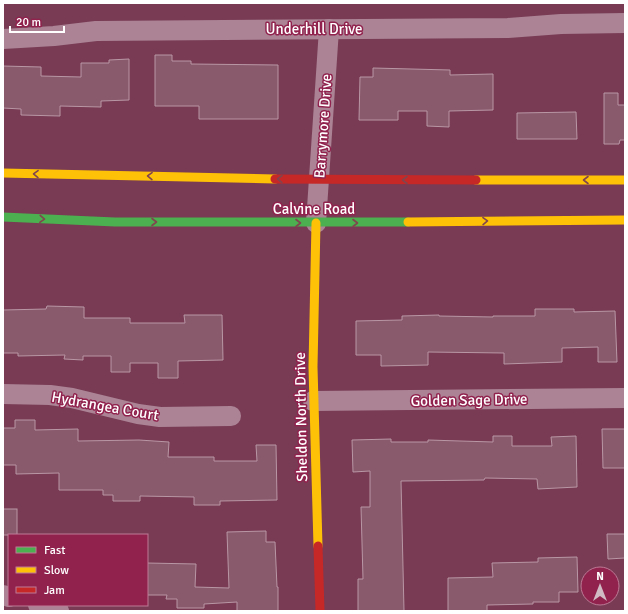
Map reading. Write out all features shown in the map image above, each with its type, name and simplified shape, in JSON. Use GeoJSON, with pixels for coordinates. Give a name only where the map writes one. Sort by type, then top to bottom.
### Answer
{"type":"FeatureCollection","features":[{"type":"Feature","properties":{"kind":"main road","name":"Calvine Road"},"geometry":{"type":"LineString","coordinates":[[3,173],[319,180],[625,180]]}},
{"type":"Feature","properties":{"kind":"main road","name":"Calvine Road"},"geometry":{"type":"LineString","coordinates":[[3,217],[115,222],[316,223],[625,220]]}},
{"type":"Feature","properties":{"kind":"main road","name":"Sheldon North Drive"},"geometry":{"type":"LineString","coordinates":[[316,223],[317,251],[313,331],[313,401],[320,611]]}},
{"type":"Feature","properties":{"kind":"street","name":"Underhill Drive"},"geometry":{"type":"LineString","coordinates":[[3,38],[54,36],[96,31],[508,28],[561,24],[625,23]]}},
{"type":"Feature","properties":{"kind":"street","name":"Barrymore Drive"},"geometry":{"type":"LineString","coordinates":[[316,223],[330,29]]}},
{"type":"Feature","properties":{"kind":"street","name":"Hydrangea Court"},"geometry":{"type":"LineString","coordinates":[[3,394],[50,395],[72,398],[138,414],[160,417],[231,416]]}},
{"type":"Feature","properties":{"kind":"street","name":"Golden Sage Drive"},"geometry":{"type":"LineString","coordinates":[[313,401],[625,398]]}},
{"type":"Feature","properties":{"kind":"street"},"geometry":{"type":"LineString","coordinates":[[42,606],[59,611]]}},
{"type":"Feature","properties":{"kind":"building"},"geometry":{"type":"Polygon","coordinates":[[[155,55],[172,55],[172,61],[191,61],[191,64],[278,65],[278,119],[199,119],[199,106],[155,106],[155,55]]]}},
{"type":"Feature","properties":{"kind":"building"},"geometry":{"type":"Polygon","coordinates":[[[129,59],[129,100],[101,101],[101,107],[60,106],[60,116],[21,115],[21,109],[3,108],[3,66],[41,67],[41,76],[81,77],[81,63],[109,63],[109,60],[129,59]]]}},
{"type":"Feature","properties":{"kind":"building"},"geometry":{"type":"Polygon","coordinates":[[[373,68],[450,70],[450,75],[493,74],[493,110],[449,111],[449,127],[427,126],[427,111],[398,111],[398,120],[359,120],[360,77],[373,77],[373,68]]]}},
{"type":"Feature","properties":{"kind":"building"},"geometry":{"type":"Polygon","coordinates":[[[604,93],[618,93],[618,105],[625,105],[625,140],[620,140],[619,144],[604,144],[604,93]]]}},
{"type":"Feature","properties":{"kind":"building"},"geometry":{"type":"Polygon","coordinates":[[[576,112],[577,139],[517,139],[517,113],[576,112]]]}},
{"type":"Feature","properties":{"kind":"building"},"geometry":{"type":"Polygon","coordinates":[[[47,306],[84,307],[84,318],[130,318],[130,323],[185,323],[184,315],[222,315],[223,360],[178,361],[178,378],[158,378],[158,363],[130,363],[130,372],[111,372],[111,356],[83,356],[83,360],[64,359],[65,355],[18,356],[18,353],[3,353],[3,310],[46,309],[47,306]]]}},
{"type":"Feature","properties":{"kind":"building"},"geometry":{"type":"Polygon","coordinates":[[[535,309],[574,309],[574,312],[615,311],[617,362],[598,362],[598,347],[562,348],[562,362],[504,364],[504,353],[428,352],[428,365],[381,366],[381,355],[356,355],[356,321],[402,320],[402,316],[535,316],[535,309]]]}},
{"type":"Feature","properties":{"kind":"building"},"geometry":{"type":"Polygon","coordinates":[[[15,420],[35,420],[35,430],[78,429],[78,441],[139,440],[169,442],[168,457],[214,457],[214,461],[257,461],[256,445],[276,445],[277,500],[220,501],[220,505],[194,505],[194,497],[140,496],[140,501],[113,501],[113,495],[103,495],[103,490],[59,490],[59,473],[16,474],[16,465],[3,465],[3,428],[15,428],[15,420]]]}},
{"type":"Feature","properties":{"kind":"building"},"geometry":{"type":"Polygon","coordinates":[[[602,429],[625,429],[625,468],[603,468],[602,429]]]}},
{"type":"Feature","properties":{"kind":"building"},"geometry":{"type":"Polygon","coordinates":[[[493,436],[512,436],[512,446],[552,446],[551,437],[576,436],[577,487],[538,489],[537,479],[485,478],[484,480],[401,481],[404,611],[358,611],[358,579],[363,579],[361,507],[370,507],[370,471],[353,472],[352,440],[391,439],[391,442],[428,442],[428,440],[493,442],[493,436]]]}},
{"type":"Feature","properties":{"kind":"building"},"geometry":{"type":"Polygon","coordinates":[[[3,509],[17,509],[17,534],[3,535],[3,509]]]}},
{"type":"Feature","properties":{"kind":"building"},"geometry":{"type":"Polygon","coordinates":[[[266,531],[266,542],[275,542],[278,611],[237,611],[237,602],[204,604],[204,608],[177,608],[177,599],[166,599],[167,595],[148,595],[148,563],[196,564],[195,587],[229,588],[227,532],[266,531]]]}},
{"type":"Feature","properties":{"kind":"building"},"geometry":{"type":"Polygon","coordinates":[[[607,534],[625,534],[625,558],[608,559],[607,534]]]}},
{"type":"Feature","properties":{"kind":"building"},"geometry":{"type":"Polygon","coordinates":[[[577,557],[578,592],[559,592],[559,602],[487,605],[487,611],[448,611],[448,578],[493,577],[492,563],[538,562],[538,558],[577,557]]]}},
{"type":"Feature","properties":{"kind":"traffic: fast"},"geometry":{"type":"LineString","coordinates":[[3,217],[115,222],[408,222]]}},
{"type":"Feature","properties":{"kind":"traffic: slow"},"geometry":{"type":"LineString","coordinates":[[3,173],[275,179]]}},
{"type":"Feature","properties":{"kind":"traffic: slow"},"geometry":{"type":"LineString","coordinates":[[476,180],[625,180]]}},
{"type":"Feature","properties":{"kind":"traffic: slow"},"geometry":{"type":"LineString","coordinates":[[408,222],[625,220]]}},
{"type":"Feature","properties":{"kind":"traffic: slow"},"geometry":{"type":"LineString","coordinates":[[316,223],[313,367],[318,546]]}},
{"type":"Feature","properties":{"kind":"traffic: jam"},"geometry":{"type":"LineString","coordinates":[[275,179],[476,180]]}},
{"type":"Feature","properties":{"kind":"traffic: jam"},"geometry":{"type":"LineString","coordinates":[[318,546],[320,611]]}}]}
